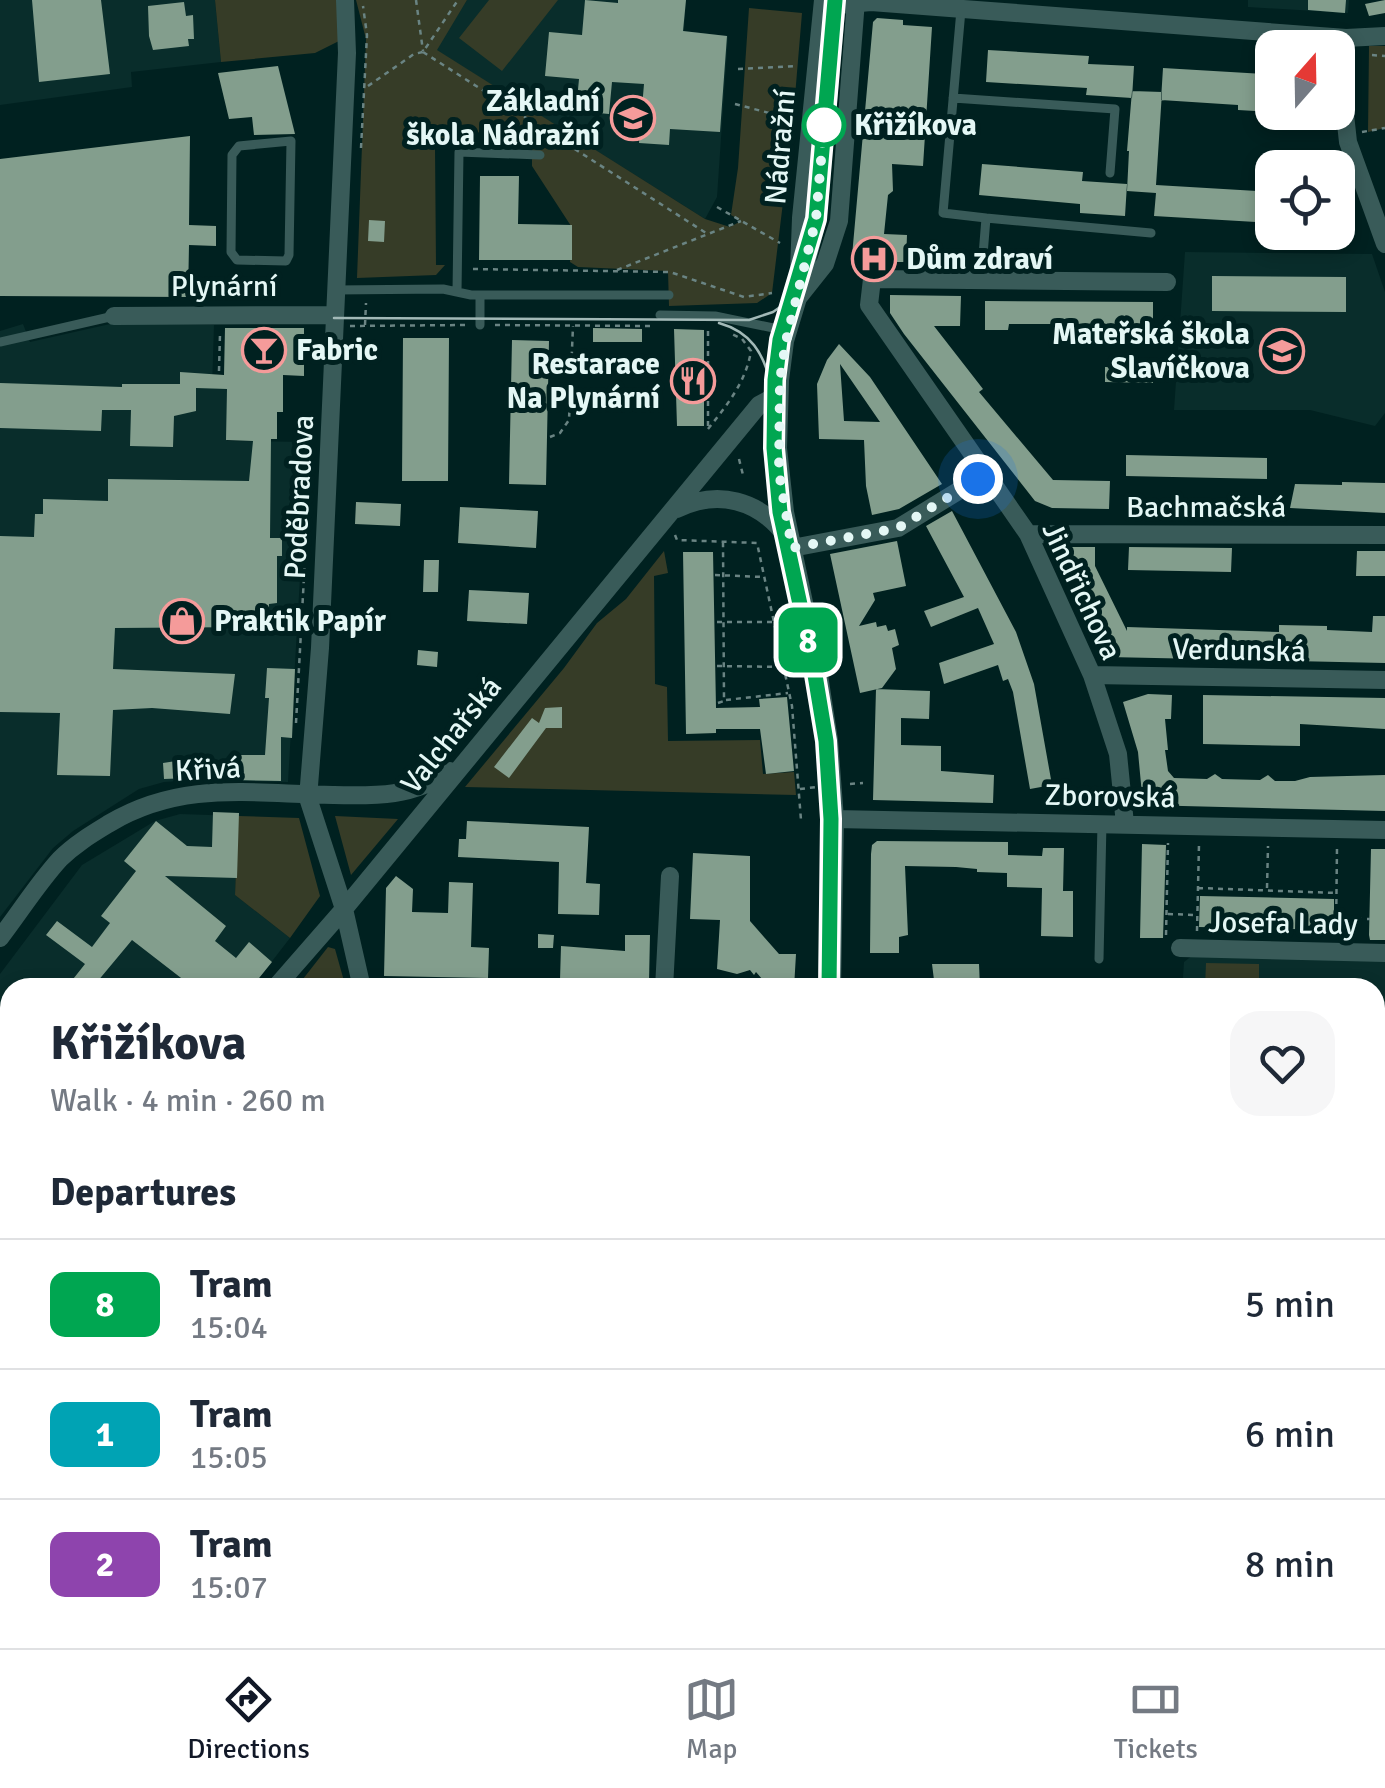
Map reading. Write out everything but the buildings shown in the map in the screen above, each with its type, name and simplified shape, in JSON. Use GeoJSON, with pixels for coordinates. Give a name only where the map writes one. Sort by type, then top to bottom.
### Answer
{"type":"FeatureCollection","features":[{"type":"Feature","properties":{"kind":"street","name":"Poděbradova"},"geometry":{"type":"LineString","coordinates":[[345,0],[347,52],[320,648],[308,795],[344,909],[360,978]]}},
{"type":"Feature","properties":{"kind":"street"},"geometry":{"type":"LineString","coordinates":[[842,2],[1255,31]]}},
{"type":"Feature","properties":{"kind":"street","name":"Nádražní"},"geometry":{"type":"LineString","coordinates":[[798,298],[825,264],[839,222],[842,2]]}},
{"type":"Feature","properties":{"kind":"street","name":"Nádražní"},"geometry":{"type":"LineString","coordinates":[[832,978],[834,819],[826,717],[779,472],[779,394],[788,331],[798,298],[801,218],[842,2]]}},
{"type":"Feature","properties":{"kind":"street"},"geometry":{"type":"LineString","coordinates":[[1355,38],[1385,36]]}},
{"type":"Feature","properties":{"kind":"street"},"geometry":{"type":"LineString","coordinates":[[1346,132],[1385,244]]}},
{"type":"Feature","properties":{"kind":"street","name":"Jindřichova"},"geometry":{"type":"LineString","coordinates":[[981,280],[872,278],[868,305],[1028,534],[1092,675],[1118,754],[1124,824]]}},
{"type":"Feature","properties":{"kind":"street"},"geometry":{"type":"LineString","coordinates":[[981,280],[1167,282]]}},
{"type":"Feature","properties":{"kind":"street","name":"Plynární"},"geometry":{"type":"LineString","coordinates":[[114,316],[334,320]]}},
{"type":"Feature","properties":{"kind":"street","name":"Valchařská"},"geometry":{"type":"LineString","coordinates":[[283,978],[758,405],[779,394]]}},
{"type":"Feature","properties":{"kind":"street"},"geometry":{"type":"LineString","coordinates":[[668,515],[703,500],[740,502],[772,519],[792,548],[898,528],[986,474]]}},
{"type":"Feature","properties":{"kind":"street","name":"Bachmačská"},"geometry":{"type":"LineString","coordinates":[[1028,534],[1385,535]]}},
{"type":"Feature","properties":{"kind":"street","name":"Verdunská"},"geometry":{"type":"LineString","coordinates":[[1092,675],[1385,680]]}},
{"type":"Feature","properties":{"kind":"street","name":"Křivá"},"geometry":{"type":"LineString","coordinates":[[0,938],[71,848],[140,806],[168,797],[211,792],[386,796],[406,793],[438,779],[466,759]]}},
{"type":"Feature","properties":{"kind":"street","name":"Zborovská"},"geometry":{"type":"LineString","coordinates":[[834,819],[1385,830]]}},
{"type":"Feature","properties":{"kind":"street"},"geometry":{"type":"LineString","coordinates":[[665,978],[670,876]]}},
{"type":"Feature","properties":{"kind":"street","name":"Josefa Lady"},"geometry":{"type":"LineString","coordinates":[[1181,944],[1385,953]]}},
{"type":"Feature","properties":{"kind":"lane"},"geometry":{"type":"LineString","coordinates":[[961,9],[943,213],[1151,233]]}},
{"type":"Feature","properties":{"kind":"lane"},"geometry":{"type":"LineString","coordinates":[[953,98],[1115,109],[1110,173]]}},
{"type":"Feature","properties":{"kind":"lane"},"geometry":{"type":"LineString","coordinates":[[291,141],[289,255],[286,261],[236,260],[230,252],[232,154],[240,146],[291,141]]}},
{"type":"Feature","properties":{"kind":"lane"},"geometry":{"type":"LineString","coordinates":[[457,292],[458,152],[540,155]]}},
{"type":"Feature","properties":{"kind":"lane"},"geometry":{"type":"LineString","coordinates":[[981,280],[986,218]]}},
{"type":"Feature","properties":{"kind":"lane"},"geometry":{"type":"LineString","coordinates":[[335,290],[669,295]]}},
{"type":"Feature","properties":{"kind":"lane"},"geometry":{"type":"LineString","coordinates":[[480,295],[480,325]]}},
{"type":"Feature","properties":{"kind":"lane"},"geometry":{"type":"LineString","coordinates":[[660,315],[715,316],[788,331]]}},
{"type":"Feature","properties":{"kind":"lane"},"geometry":{"type":"LineString","coordinates":[[0,342],[114,316]]}},
{"type":"Feature","properties":{"kind":"lane"},"geometry":{"type":"LineString","coordinates":[[1099,959],[1102,823]]}},
{"type":"Feature","properties":{"kind":"path"},"geometry":{"type":"LineString","coordinates":[[361,147],[367,35],[362,0]]}},
{"type":"Feature","properties":{"kind":"path"},"geometry":{"type":"LineString","coordinates":[[416,0],[423,52],[706,234]]}},
{"type":"Feature","properties":{"kind":"path"},"geometry":{"type":"LineString","coordinates":[[365,88],[414,54],[423,52],[458,0]]}},
{"type":"Feature","properties":{"kind":"path"},"geometry":{"type":"LineString","coordinates":[[434,36],[442,41]]}},
{"type":"Feature","properties":{"kind":"path"},"geometry":{"type":"LineString","coordinates":[[738,69],[799,66]]}},
{"type":"Feature","properties":{"kind":"path"},"geometry":{"type":"LineString","coordinates":[[735,104],[793,120]]}},
{"type":"Feature","properties":{"kind":"path"},"geometry":{"type":"LineString","coordinates":[[1346,132],[1385,128]]}},
{"type":"Feature","properties":{"kind":"path"},"geometry":{"type":"LineString","coordinates":[[717,207],[780,243]]}},
{"type":"Feature","properties":{"kind":"path"},"geometry":{"type":"LineString","coordinates":[[614,272],[741,221]]}},
{"type":"Feature","properties":{"kind":"path"},"geometry":{"type":"LineString","coordinates":[[458,268],[670,272],[744,297],[772,293]]}},
{"type":"Feature","properties":{"kind":"path"},"geometry":{"type":"LineString","coordinates":[[366,291],[366,324]]}},
{"type":"Feature","properties":{"kind":"path"},"geometry":{"type":"LineString","coordinates":[[334,320],[366,324],[650,326]]}},
{"type":"Feature","properties":{"kind":"path"},"geometry":{"type":"LineString","coordinates":[[219,371],[220,322]]}},
{"type":"Feature","properties":{"kind":"path"},"geometry":{"type":"LineString","coordinates":[[550,437],[560,433],[569,420],[574,325]]}},
{"type":"Feature","properties":{"kind":"path"},"geometry":{"type":"LineString","coordinates":[[718,329],[708,327],[708,429],[732,400],[751,351],[727,332]]}},
{"type":"Feature","properties":{"kind":"path"},"geometry":{"type":"LineString","coordinates":[[738,452],[743,475]]}},
{"type":"Feature","properties":{"kind":"path"},"geometry":{"type":"LineString","coordinates":[[296,721],[310,457]]}},
{"type":"Feature","properties":{"kind":"path"},"geometry":{"type":"LineString","coordinates":[[668,515],[677,540],[757,543],[789,692],[800,820]]}},
{"type":"Feature","properties":{"kind":"path"},"geometry":{"type":"LineString","coordinates":[[723,540],[721,702],[789,692]]}},
{"type":"Feature","properties":{"kind":"path"},"geometry":{"type":"LineString","coordinates":[[716,575],[764,577]]}},
{"type":"Feature","properties":{"kind":"path"},"geometry":{"type":"LineString","coordinates":[[719,622],[774,622]]}},
{"type":"Feature","properties":{"kind":"path"},"geometry":{"type":"LineString","coordinates":[[717,666],[784,667]]}},
{"type":"Feature","properties":{"kind":"path"},"geometry":{"type":"LineString","coordinates":[[1168,842],[1166,914],[1181,944]]}},
{"type":"Feature","properties":{"kind":"path"},"geometry":{"type":"LineString","coordinates":[[1181,944],[1198,915],[1199,843]]}},
{"type":"Feature","properties":{"kind":"path"},"geometry":{"type":"LineString","coordinates":[[1267,890],[1268,844]]}},
{"type":"Feature","properties":{"kind":"path"},"geometry":{"type":"LineString","coordinates":[[1335,952],[1338,846]]}},
{"type":"Feature","properties":{"kind":"path"},"geometry":{"type":"LineString","coordinates":[[1198,888],[1336,892]]}},
{"type":"Feature","properties":{"kind":"path"},"geometry":{"type":"LineString","coordinates":[[1166,914],[1198,915]]}},
{"type":"Feature","properties":{"kind":"path"},"geometry":{"type":"LineString","coordinates":[[1336,918],[1370,919]]}},
{"type":"Feature","properties":{"kind":"shaded area"},"geometry":{"type":"Polygon","coordinates":[[[0,0],[215,0],[221,62],[131,72],[132,87],[0,105],[0,0]]]}},
{"type":"Feature","properties":{"kind":"shaded area"},"geometry":{"type":"Polygon","coordinates":[[[215,0],[340,0],[339,41],[315,53],[221,62],[215,0]]]}},
{"type":"Feature","properties":{"kind":"shaded area"},"geometry":{"type":"Polygon","coordinates":[[[356,0],[467,0],[437,50],[705,219],[730,227],[741,221],[731,215],[749,8],[802,13],[772,293],[757,303],[669,306],[668,271],[578,267],[570,262],[571,226],[532,166],[532,135],[452,131],[450,148],[435,149],[436,265],[445,265],[436,275],[357,278],[366,39],[356,0]]]}},
{"type":"Feature","properties":{"kind":"shaded area","name":"Základní škola Nádražní"},"geometry":{"type":"Polygon","coordinates":[[[467,0],[686,0],[684,31],[728,36],[717,197],[705,219],[436,50],[467,0]]]}},
{"type":"Feature","properties":{"kind":"shaded area"},"geometry":{"type":"Polygon","coordinates":[[[489,0],[558,0],[502,71],[459,38],[489,0]]]}},
{"type":"Feature","properties":{"kind":"shaded area"},"geometry":{"type":"Polygon","coordinates":[[[1248,0],[1349,0],[1348,13],[1248,7],[1248,0]]]}},
{"type":"Feature","properties":{"kind":"shaded area"},"geometry":{"type":"Polygon","coordinates":[[[1369,46],[1385,46],[1385,128],[1368,132],[1369,46]]]}},
{"type":"Feature","properties":{"kind":"shaded area","name":"Mateřská škola Slavíčkova"},"geometry":{"type":"Polygon","coordinates":[[[1185,252],[1372,254],[1385,292],[1385,413],[1375,426],[1310,410],[1174,410],[1185,252]]]}},
{"type":"Feature","properties":{"kind":"shaded area"},"geometry":{"type":"Polygon","coordinates":[[[23,324],[30,342],[110,324],[214,325],[212,388],[227,389],[227,441],[308,442],[288,782],[192,780],[139,789],[53,848],[0,917],[0,331],[23,324]]]}},
{"type":"Feature","properties":{"kind":"shaded area"},"geometry":{"type":"Polygon","coordinates":[[[664,551],[668,573],[654,576],[655,684],[667,687],[668,741],[760,740],[763,774],[794,772],[796,795],[465,787],[597,623],[626,599],[664,551]]]}},
{"type":"Feature","properties":{"kind":"shaded area"},"geometry":{"type":"Polygon","coordinates":[[[180,814],[238,816],[235,895],[290,938],[259,978],[0,978],[82,865],[155,821],[180,814]]]}},
{"type":"Feature","properties":{"kind":"shaded area"},"geometry":{"type":"Polygon","coordinates":[[[238,816],[299,818],[320,896],[290,938],[235,895],[238,816]]]}},
{"type":"Feature","properties":{"kind":"shaded area"},"geometry":{"type":"Polygon","coordinates":[[[335,816],[398,819],[351,875],[335,816]]]}},
{"type":"Feature","properties":{"kind":"shaded area"},"geometry":{"type":"Polygon","coordinates":[[[328,947],[335,949],[343,978],[304,978],[328,947]]]}},
{"type":"Feature","properties":{"kind":"shaded area"},"geometry":{"type":"Polygon","coordinates":[[[1193,955],[1385,958],[1385,978],[1183,978],[1184,962],[1193,955]]]}},
{"type":"Feature","properties":{"kind":"shaded area"},"geometry":{"type":"Polygon","coordinates":[[[1206,963],[1259,964],[1259,978],[1205,978],[1206,963]]]}},
{"type":"Feature","properties":{"kind":"tram line"},"geometry":{"type":"LineString","coordinates":[[829,978],[831,819],[826,741],[780,512],[774,448],[778,351],[815,219],[835,0]]}},
{"type":"Feature","properties":{"kind":"tram line","name":"8"},"geometry":{"type":"LineString","coordinates":[[829,978],[831,819],[826,741],[780,512],[774,448],[780,340],[816,219],[835,0]]}},
{"type":"Feature","properties":{"kind":"tram line"},"geometry":{"type":"LineString","coordinates":[[334,318],[749,320],[773,312],[793,298]]}},
{"type":"Feature","properties":{"kind":"tram line"},"geometry":{"type":"LineString","coordinates":[[719,323],[740,332],[754,345],[771,383]]}},
{"type":"Feature","properties":{"kind":"place","name":"Základní škola Nádražní"},"geometry":{"type":"Point","coordinates":[633,118]}},
{"type":"Feature","properties":{"kind":"place","name":"Křižíkova"},"geometry":{"type":"Point","coordinates":[824,125]}},
{"type":"Feature","properties":{"kind":"place","name":"Dům zdraví"},"geometry":{"type":"Point","coordinates":[874,259]}},
{"type":"Feature","properties":{"kind":"place","name":"Fabric"},"geometry":{"type":"Point","coordinates":[264,350]}},
{"type":"Feature","properties":{"kind":"place","name":"Mateřská škola Slavíčkova"},"geometry":{"type":"Point","coordinates":[1282,351]}},
{"type":"Feature","properties":{"kind":"place","name":"Restarace Na Plynární"},"geometry":{"type":"Point","coordinates":[693,381]}},
{"type":"Feature","properties":{"kind":"place","name":"Praktik Papír"},"geometry":{"type":"Point","coordinates":[182,621]}},
{"type":"Feature","properties":{"kind":"route"},"geometry":{"type":"LineString","coordinates":[[824,125],[816,219],[783,352],[780,380],[779,472],[792,548],[898,528],[978,479]]}}]}
